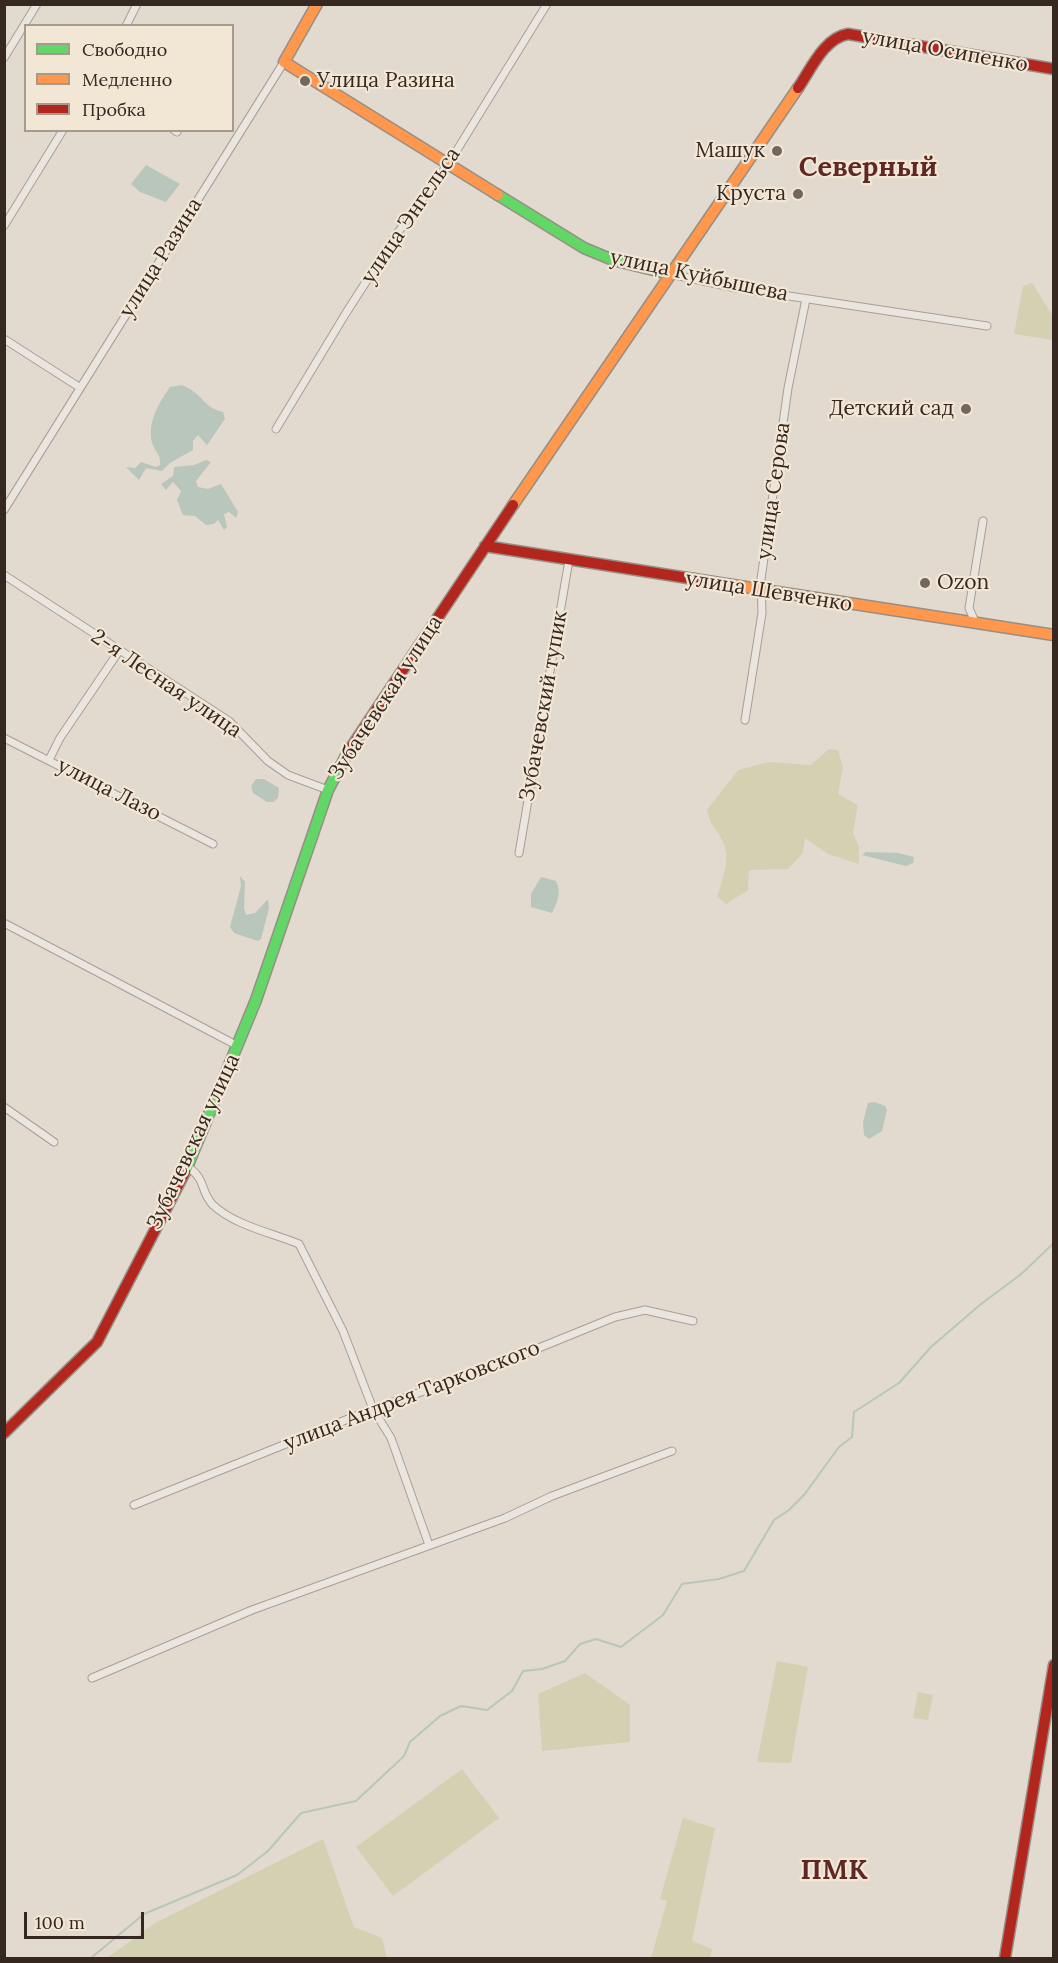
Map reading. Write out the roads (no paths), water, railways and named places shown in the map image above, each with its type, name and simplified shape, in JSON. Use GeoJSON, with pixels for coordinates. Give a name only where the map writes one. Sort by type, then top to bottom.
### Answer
{"type":"FeatureCollection","features":[{"type":"Feature","properties":{"kind":"street"},"geometry":{"type":"LineString","coordinates":[[28,24],[37,4]]}},
{"type":"Feature","properties":{"kind":"street"},"geometry":{"type":"LineString","coordinates":[[127,24],[138,4]]}},
{"type":"Feature","properties":{"kind":"street","name":"улица Разина"},"geometry":{"type":"LineString","coordinates":[[4,510],[284,62],[317,4]]}},
{"type":"Feature","properties":{"kind":"street","name":"улица Энгельса"},"geometry":{"type":"LineString","coordinates":[[276,429],[384,254],[449,163],[547,4]]}},
{"type":"Feature","properties":{"kind":"street","name":"улица Осипенко"},"geometry":{"type":"LineString","coordinates":[[837,36],[848,34],[1053,69]]}},
{"type":"Feature","properties":{"kind":"street","name":"Зубачевская улица"},"geometry":{"type":"LineString","coordinates":[[4,1433],[97,1342],[188,1167],[238,1046],[328,790],[344,758],[670,274],[823,52],[837,36]]}},
{"type":"Feature","properties":{"kind":"street"},"geometry":{"type":"LineString","coordinates":[[4,58],[22,37]]}},
{"type":"Feature","properties":{"kind":"street","name":"улица Куйбышева"},"geometry":{"type":"LineString","coordinates":[[284,62],[584,248],[613,260],[736,288],[987,326]]}},
{"type":"Feature","properties":{"kind":"street"},"geometry":{"type":"LineString","coordinates":[[4,226],[62,132]]}},
{"type":"Feature","properties":{"kind":"street","name":"улица Серова"},"geometry":{"type":"LineString","coordinates":[[745,720],[762,613],[761,591],[788,388],[806,299]]}},
{"type":"Feature","properties":{"kind":"street"},"geometry":{"type":"LineString","coordinates":[[4,339],[79,387]]}},
{"type":"Feature","properties":{"kind":"street"},"geometry":{"type":"LineString","coordinates":[[976,624],[969,608],[983,521]]}},
{"type":"Feature","properties":{"kind":"street","name":"улица Шевченко"},"geometry":{"type":"LineString","coordinates":[[485,546],[1053,635]]}},
{"type":"Feature","properties":{"kind":"street","name":"Зубачевский тупик"},"geometry":{"type":"LineString","coordinates":[[519,853],[569,560]]}},
{"type":"Feature","properties":{"kind":"street","name":"2-я Лесная улица"},"geometry":{"type":"LineString","coordinates":[[4,575],[229,721],[268,760],[288,775],[328,790]]}},
{"type":"Feature","properties":{"kind":"street"},"geometry":{"type":"LineString","coordinates":[[49,760],[60,738],[118,651]]}},
{"type":"Feature","properties":{"kind":"street","name":"улица Лазо"},"geometry":{"type":"LineString","coordinates":[[4,738],[213,844]]}},
{"type":"Feature","properties":{"kind":"street"},"geometry":{"type":"LineString","coordinates":[[4,923],[238,1046]]}},
{"type":"Feature","properties":{"kind":"street"},"geometry":{"type":"LineString","coordinates":[[4,1107],[54,1142]]}},
{"type":"Feature","properties":{"kind":"street"},"geometry":{"type":"LineString","coordinates":[[188,1167],[199,1174],[210,1202],[223,1214],[299,1244],[342,1331],[373,1409],[391,1438],[429,1545]]}},
{"type":"Feature","properties":{"kind":"street","name":"улица Андрея Тарковского"},"geometry":{"type":"LineString","coordinates":[[134,1505],[373,1409],[492,1367],[615,1317],[645,1310],[693,1321]]}},
{"type":"Feature","properties":{"kind":"street"},"geometry":{"type":"LineString","coordinates":[[92,1678],[252,1610],[429,1545],[672,1451]]}},
{"type":"Feature","properties":{"kind":"street"},"geometry":{"type":"LineString","coordinates":[[1005,1959],[1053,1665]]}},
{"type":"Feature","properties":{"kind":"waterway"},"geometry":{"type":"LineString","coordinates":[[91,1958],[144,1914],[237,1875],[268,1851],[301,1813],[356,1801],[404,1756],[410,1742],[440,1716],[461,1706],[487,1710],[512,1691],[523,1671],[542,1669],[565,1661],[580,1644],[596,1639],[621,1647],[663,1615],[682,1584],[719,1579],[744,1571],[774,1520],[789,1510],[804,1495],[839,1447],[852,1437],[854,1412],[899,1383],[931,1347],[981,1304],[1020,1275],[1054,1243]]}},
{"type":"Feature","properties":{"kind":"place","name":"Улица Разина"},"geometry":{"type":"Point","coordinates":[305,81]}},
{"type":"Feature","properties":{"kind":"place","name":"Машук"},"geometry":{"type":"Point","coordinates":[777,151]}},
{"type":"Feature","properties":{"kind":"place","name":"Круста"},"geometry":{"type":"Point","coordinates":[798,194]}},
{"type":"Feature","properties":{"kind":"place","name":"Детский сад"},"geometry":{"type":"Point","coordinates":[966,409]}},
{"type":"Feature","properties":{"kind":"place","name":"Ozon"},"geometry":{"type":"Point","coordinates":[925,583]}},
{"type":"Feature","properties":{"kind":"district","name":"Северный"},"geometry":{"type":"Point","coordinates":[868,168]}},
{"type":"Feature","properties":{"kind":"district","name":"ПМК"},"geometry":{"type":"Point","coordinates":[834,1871]}}]}
